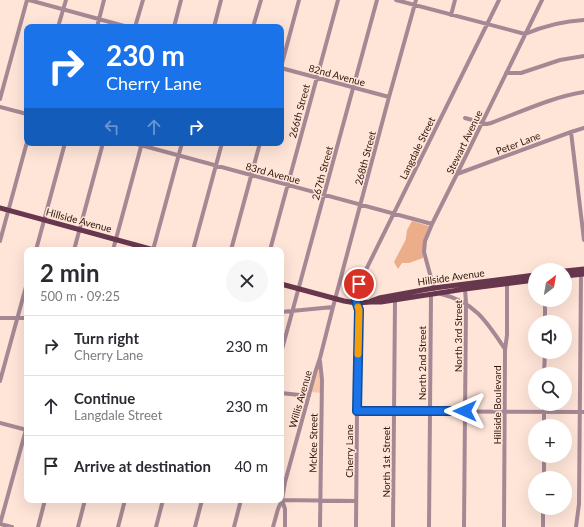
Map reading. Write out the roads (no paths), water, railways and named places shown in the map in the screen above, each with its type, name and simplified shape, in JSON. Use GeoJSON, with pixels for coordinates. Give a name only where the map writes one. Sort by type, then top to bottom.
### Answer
{"type":"FeatureCollection","features":[{"type":"Feature","properties":{"kind":"main road","name":"Hillside Avenue"},"geometry":{"type":"LineString","coordinates":[[0,208],[142,247]]}},
{"type":"Feature","properties":{"kind":"main road"},"geometry":{"type":"LineString","coordinates":[[572,270],[584,269]]}},
{"type":"Feature","properties":{"kind":"main road"},"geometry":{"type":"LineString","coordinates":[[572,275],[582,274]]}},
{"type":"Feature","properties":{"kind":"main road","name":"Hillside Avenue"},"geometry":{"type":"LineString","coordinates":[[284,285],[335,299],[356,303],[395,300],[528,276]]}},
{"type":"Feature","properties":{"kind":"main road","name":"Hillside Avenue"},"geometry":{"type":"LineString","coordinates":[[371,302],[379,298],[528,281]]}},
{"type":"Feature","properties":{"kind":"street"},"geometry":{"type":"LineString","coordinates":[[0,99],[28,0],[117,24]]}},
{"type":"Feature","properties":{"kind":"street"},"geometry":{"type":"LineString","coordinates":[[59,24],[66,0]]}},
{"type":"Feature","properties":{"kind":"street"},"geometry":{"type":"LineString","coordinates":[[98,24],[104,0]]}},
{"type":"Feature","properties":{"kind":"street"},"geometry":{"type":"LineString","coordinates":[[136,24],[142,0]]}},
{"type":"Feature","properties":{"kind":"street"},"geometry":{"type":"LineString","coordinates":[[175,24],[181,0]]}},
{"type":"Feature","properties":{"kind":"street"},"geometry":{"type":"LineString","coordinates":[[215,24],[221,0]]}},
{"type":"Feature","properties":{"kind":"street"},"geometry":{"type":"LineString","coordinates":[[255,24],[261,0]]}},
{"type":"Feature","properties":{"kind":"street"},"geometry":{"type":"LineString","coordinates":[[284,57],[299,0]]}},
{"type":"Feature","properties":{"kind":"street","name":"266th Street"},"geometry":{"type":"LineString","coordinates":[[271,247],[338,0]]}},
{"type":"Feature","properties":{"kind":"street","name":"267th Street"},"geometry":{"type":"LineString","coordinates":[[284,340],[377,0]]}},
{"type":"Feature","properties":{"kind":"street"},"geometry":{"type":"LineString","coordinates":[[396,0],[525,34],[548,26],[584,20]]}},
{"type":"Feature","properties":{"kind":"street","name":"268th Street"},"geometry":{"type":"LineString","coordinates":[[329,320],[416,0]]}},
{"type":"Feature","properties":{"kind":"street"},"geometry":{"type":"LineString","coordinates":[[451,15],[455,0]]}},
{"type":"Feature","properties":{"kind":"street","name":"Langdale Street"},"geometry":{"type":"LineString","coordinates":[[356,303],[355,292],[499,0]]}},
{"type":"Feature","properties":{"kind":"street","name":"Stewart Avenue"},"geometry":{"type":"LineString","coordinates":[[435,292],[424,252],[425,241],[542,0]]}},
{"type":"Feature","properties":{"kind":"street"},"geometry":{"type":"LineString","coordinates":[[506,73],[521,73],[560,60],[584,56]]}},
{"type":"Feature","properties":{"kind":"street","name":"82nd Avenue"},"geometry":{"type":"LineString","coordinates":[[284,69],[389,97]]}},
{"type":"Feature","properties":{"kind":"street"},"geometry":{"type":"LineString","coordinates":[[466,118],[490,123],[555,99],[574,93],[584,92]]}},
{"type":"Feature","properties":{"kind":"street"},"geometry":{"type":"LineString","coordinates":[[0,107],[24,113]]}},
{"type":"Feature","properties":{"kind":"street","name":"Peter Lane"},"geometry":{"type":"LineString","coordinates":[[457,174],[584,128]]}},
{"type":"Feature","properties":{"kind":"street"},"geometry":{"type":"LineString","coordinates":[[571,132],[583,218],[584,240]]}},
{"type":"Feature","properties":{"kind":"street"},"geometry":{"type":"LineString","coordinates":[[0,241],[26,146]]}},
{"type":"Feature","properties":{"kind":"street"},"geometry":{"type":"LineString","coordinates":[[37,247],[64,146]]}},
{"type":"Feature","properties":{"kind":"street"},"geometry":{"type":"LineString","coordinates":[[75,247],[103,146]]}},
{"type":"Feature","properties":{"kind":"street"},"geometry":{"type":"LineString","coordinates":[[114,247],[141,146]]}},
{"type":"Feature","properties":{"kind":"street","name":"83rd Avenue"},"geometry":{"type":"LineString","coordinates":[[149,146],[216,166],[432,224]]}},
{"type":"Feature","properties":{"kind":"street"},"geometry":{"type":"LineString","coordinates":[[154,247],[181,146]]}},
{"type":"Feature","properties":{"kind":"street"},"geometry":{"type":"LineString","coordinates":[[194,247],[221,146]]}},
{"type":"Feature","properties":{"kind":"street"},"geometry":{"type":"LineString","coordinates":[[232,247],[259,146]]}},
{"type":"Feature","properties":{"kind":"street"},"geometry":{"type":"LineString","coordinates":[[576,527],[579,504],[582,412],[582,274]]}},
{"type":"Feature","properties":{"kind":"street","name":"Hillside Boulevard"},"geometry":{"type":"LineString","coordinates":[[504,527],[504,412],[507,284]]}},
{"type":"Feature","properties":{"kind":"street","name":"North 3rd Street"},"geometry":{"type":"LineString","coordinates":[[464,527],[465,289]]}},
{"type":"Feature","properties":{"kind":"street"},"geometry":{"type":"LineString","coordinates":[[435,292],[466,303],[488,323],[505,350]]}},
{"type":"Feature","properties":{"kind":"street","name":"North 2nd Street"},"geometry":{"type":"LineString","coordinates":[[429,527],[430,411],[435,292]]}},
{"type":"Feature","properties":{"kind":"street"},"geometry":{"type":"LineString","coordinates":[[0,382],[24,294]]}},
{"type":"Feature","properties":{"kind":"street","name":"North 1st Street"},"geometry":{"type":"LineString","coordinates":[[393,527],[395,300]]}},
{"type":"Feature","properties":{"kind":"street","name":"Cherry Lane"},"geometry":{"type":"LineString","coordinates":[[356,303],[359,310],[356,527]]}},
{"type":"Feature","properties":{"kind":"street"},"geometry":{"type":"LineString","coordinates":[[284,312],[333,307]]}},
{"type":"Feature","properties":{"kind":"street"},"geometry":{"type":"LineString","coordinates":[[0,318],[24,318]]}},
{"type":"Feature","properties":{"kind":"street","name":"Willis Avenue"},"geometry":{"type":"LineString","coordinates":[[284,488],[329,320]]}},
{"type":"Feature","properties":{"kind":"street","name":"McKee Street"},"geometry":{"type":"LineString","coordinates":[[320,358],[322,380],[320,527]]}},
{"type":"Feature","properties":{"kind":"street"},"geometry":{"type":"LineString","coordinates":[[284,393],[309,396]]}},
{"type":"Feature","properties":{"kind":"street"},"geometry":{"type":"LineString","coordinates":[[357,411],[582,412]]}},
{"type":"Feature","properties":{"kind":"street"},"geometry":{"type":"LineString","coordinates":[[544,412],[544,419]]}},
{"type":"Feature","properties":{"kind":"street"},"geometry":{"type":"LineString","coordinates":[[0,424],[24,428]]}},
{"type":"Feature","properties":{"kind":"street"},"geometry":{"type":"LineString","coordinates":[[12,527],[0,524],[24,440]]}},
{"type":"Feature","properties":{"kind":"street"},"geometry":{"type":"LineString","coordinates":[[284,500],[356,501]]}},
{"type":"Feature","properties":{"kind":"street"},"geometry":{"type":"LineString","coordinates":[[38,527],[44,503]]}},
{"type":"Feature","properties":{"kind":"street"},"geometry":{"type":"LineString","coordinates":[[78,527],[84,503]]}},
{"type":"Feature","properties":{"kind":"street"},"geometry":{"type":"LineString","coordinates":[[118,527],[124,503]]}},
{"type":"Feature","properties":{"kind":"street"},"geometry":{"type":"LineString","coordinates":[[156,527],[162,503]]}},
{"type":"Feature","properties":{"kind":"street"},"geometry":{"type":"LineString","coordinates":[[194,527],[201,503]]}},
{"type":"Feature","properties":{"kind":"street"},"geometry":{"type":"LineString","coordinates":[[234,527],[240,503]]}},
{"type":"Feature","properties":{"kind":"street","name":"Willis Avenue"},"geometry":{"type":"LineString","coordinates":[[273,527],[281,503]]}},
{"type":"Feature","properties":{"kind":"street"},"geometry":{"type":"LineString","coordinates":[[283,503],[285,509],[285,527]]}},
{"type":"Feature","properties":{"kind":"street"},"geometry":{"type":"LineString","coordinates":[[543,527],[544,515]]}}]}
